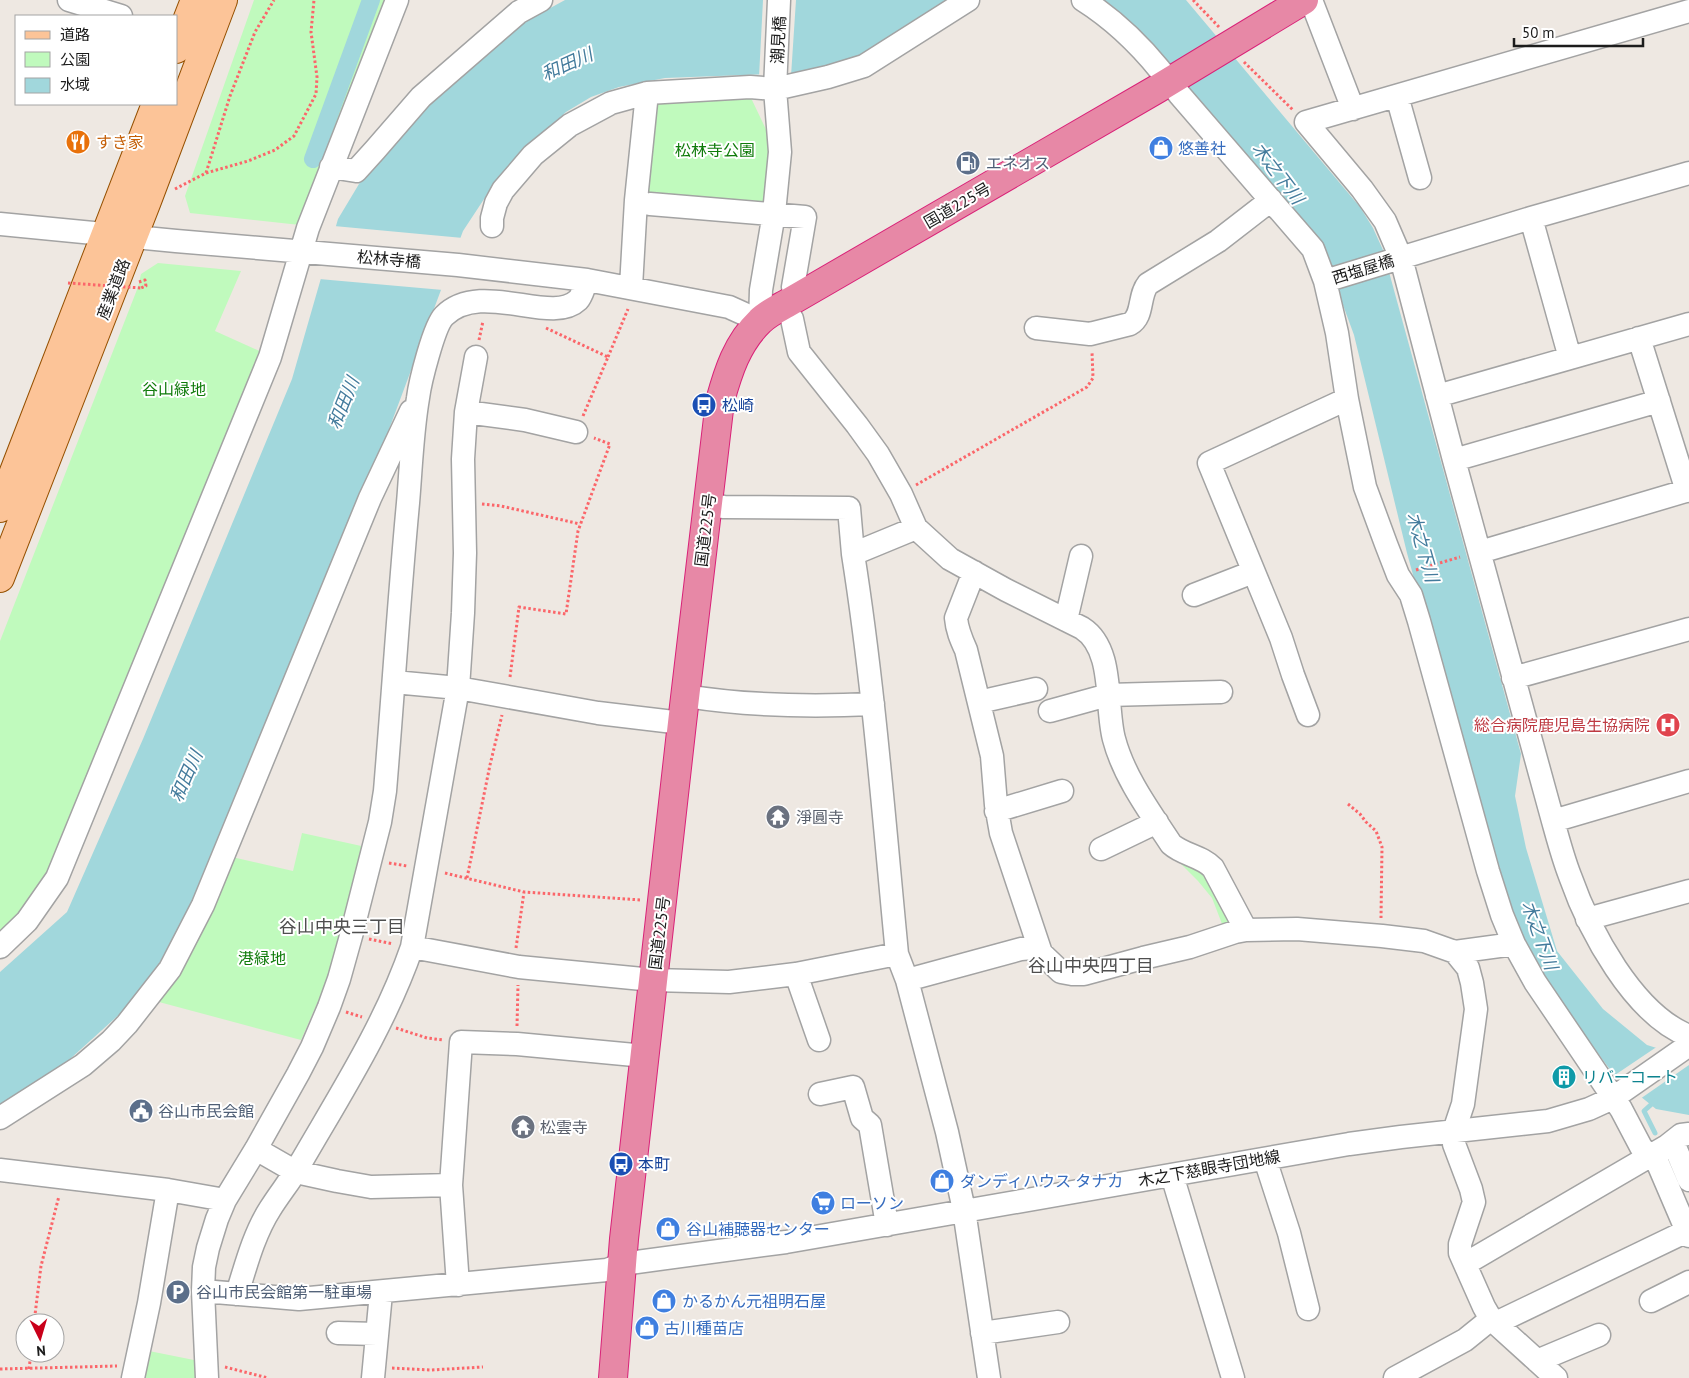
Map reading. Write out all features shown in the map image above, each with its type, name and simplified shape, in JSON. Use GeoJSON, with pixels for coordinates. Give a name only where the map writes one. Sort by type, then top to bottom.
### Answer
{"type":"FeatureCollection","features":[{"type":"Feature","properties":{"kind":"highway","name":"国道225号"},"geometry":{"type":"LineString","coordinates":[[613,1378],[622,1264],[682,723],[720,401],[730,367],[746,337],[760,321],[786,304],[1172,81],[1304,0]]}},
{"type":"Feature","properties":{"kind":"main road"},"geometry":{"type":"LineString","coordinates":[[178,39],[195,0]]}},
{"type":"Feature","properties":{"kind":"main road","name":"産業道路"},"geometry":{"type":"LineString","coordinates":[[0,578],[134,237],[224,0]]}},
{"type":"Feature","properties":{"kind":"main road","name":"産業道路"},"geometry":{"type":"LineString","coordinates":[[0,508],[156,105]]}},
{"type":"Feature","properties":{"kind":"street"},"geometry":{"type":"LineString","coordinates":[[70,0],[118,15]]}},
{"type":"Feature","properties":{"kind":"street"},"geometry":{"type":"LineString","coordinates":[[0,947],[27,921],[57,878],[311,252],[308,228],[397,0]]}},
{"type":"Feature","properties":{"kind":"street"},"geometry":{"type":"LineString","coordinates":[[331,167],[356,171],[421,97],[519,12],[541,0]]}},
{"type":"Feature","properties":{"kind":"street","name":"潮見橋"},"geometry":{"type":"LineString","coordinates":[[760,321],[761,290],[774,213],[780,152],[776,84],[780,0]]}},
{"type":"Feature","properties":{"kind":"street"},"geometry":{"type":"LineString","coordinates":[[492,226],[496,202],[503,190],[533,155],[570,125],[611,103],[647,93],[750,87],[828,77],[864,66],[968,0]]}},
{"type":"Feature","properties":{"kind":"street"},"geometry":{"type":"LineString","coordinates":[[1083,0],[1098,9],[1122,29],[1172,81],[1313,249],[1324,281],[1337,333],[1347,399],[1365,486],[1398,575],[1410,595],[1416,612],[1502,915],[1514,944],[1535,982],[1616,1096],[1648,1156],[1656,1159],[1688,1234],[1494,1321],[1421,1372],[1395,1378]]}},
{"type":"Feature","properties":{"kind":"street"},"geometry":{"type":"LineString","coordinates":[[1311,0],[1353,109]]}},
{"type":"Feature","properties":{"kind":"street"},"geometry":{"type":"LineString","coordinates":[[1688,9],[1306,122],[1362,189],[1385,221],[1402,258],[1454,460],[1471,554],[1513,678],[1570,876],[1587,919],[1616,968],[1638,998],[1660,1020],[1689,1036]]}},
{"type":"Feature","properties":{"kind":"street"},"geometry":{"type":"LineString","coordinates":[[629,298],[636,200],[647,93]]}},
{"type":"Feature","properties":{"kind":"street"},"geometry":{"type":"LineString","coordinates":[[1397,96],[1420,178]]}},
{"type":"Feature","properties":{"kind":"street","name":"西塩屋橋"},"geometry":{"type":"LineString","coordinates":[[1324,281],[1531,218],[1689,173]]}},
{"type":"Feature","properties":{"kind":"street"},"geometry":{"type":"LineString","coordinates":[[1036,328],[1090,334],[1136,321],[1144,289],[1148,284],[1218,241],[1271,200]]}},
{"type":"Feature","properties":{"kind":"street"},"geometry":{"type":"LineString","coordinates":[[650,204],[805,217],[793,287]]}},
{"type":"Feature","properties":{"kind":"street"},"geometry":{"type":"LineString","coordinates":[[1531,218],[1570,358]]}},
{"type":"Feature","properties":{"kind":"street","name":"松林寺橋"},"geometry":{"type":"LineString","coordinates":[[0,224],[458,265],[587,280],[629,298],[729,307],[760,321]]}},
{"type":"Feature","properties":{"kind":"street"},"geometry":{"type":"LineString","coordinates":[[207,1370],[203,1290],[204,1267],[217,1219],[312,1047],[339,979],[352,936],[380,822],[385,790],[418,396],[436,328],[450,310],[468,302],[481,301],[562,309],[579,300],[587,280]]}},
{"type":"Feature","properties":{"kind":"street"},"geometry":{"type":"LineString","coordinates":[[792,318],[799,352],[846,410],[878,454],[901,494],[916,528],[950,558],[1089,633],[1098,644],[1104,659],[1112,730],[1116,748],[1137,791],[1175,848],[1204,861],[1213,868],[1246,930]]}},
{"type":"Feature","properties":{"kind":"street"},"geometry":{"type":"LineString","coordinates":[[1437,396],[1689,324]]}},
{"type":"Feature","properties":{"kind":"street"},"geometry":{"type":"LineString","coordinates":[[1471,554],[1688,490],[1640,338]]}},
{"type":"Feature","properties":{"kind":"street"},"geometry":{"type":"LineString","coordinates":[[237,1294],[250,1254],[269,1210],[296,1172],[351,1079],[400,983],[412,947],[458,688],[464,613],[465,502],[463,459],[466,412],[476,357]]}},
{"type":"Feature","properties":{"kind":"street"},"geometry":{"type":"LineString","coordinates":[[0,1118],[53,1086],[83,1065],[111,1041],[127,1024],[170,969],[203,905],[370,498],[418,396]]}},
{"type":"Feature","properties":{"kind":"street"},"geometry":{"type":"LineString","coordinates":[[1308,716],[1281,638],[1209,463],[1347,399]]}},
{"type":"Feature","properties":{"kind":"street"},"geometry":{"type":"LineString","coordinates":[[1454,460],[1659,401]]}},
{"type":"Feature","properties":{"kind":"street"},"geometry":{"type":"LineString","coordinates":[[466,412],[525,420],[576,432]]}},
{"type":"Feature","properties":{"kind":"street"},"geometry":{"type":"LineString","coordinates":[[370,498],[408,500]]}},
{"type":"Feature","properties":{"kind":"street"},"geometry":{"type":"LineString","coordinates":[[708,505],[724,507],[849,508],[853,554],[862,610],[873,704],[897,954],[907,980],[947,1132],[964,1210],[989,1378]]}},
{"type":"Feature","properties":{"kind":"street"},"geometry":{"type":"LineString","coordinates":[[853,554],[916,528]]}},
{"type":"Feature","properties":{"kind":"street"},"geometry":{"type":"LineString","coordinates":[[1066,620],[1080,556]]}},
{"type":"Feature","properties":{"kind":"street"},"geometry":{"type":"LineString","coordinates":[[974,572],[956,618],[959,634],[966,650],[992,756],[996,811],[1001,833],[1041,953]]}},
{"type":"Feature","properties":{"kind":"street"},"geometry":{"type":"LineString","coordinates":[[1194,595],[1253,572]]}},
{"type":"Feature","properties":{"kind":"street"},"geometry":{"type":"LineString","coordinates":[[1513,678],[1689,629]]}},
{"type":"Feature","properties":{"kind":"street"},"geometry":{"type":"LineString","coordinates":[[394,682],[458,688],[598,713],[682,723]]}},
{"type":"Feature","properties":{"kind":"street"},"geometry":{"type":"LineString","coordinates":[[979,702],[1036,689]]}},
{"type":"Feature","properties":{"kind":"street"},"geometry":{"type":"LineString","coordinates":[[1050,711],[1108,695],[1221,692]]}},
{"type":"Feature","properties":{"kind":"street"},"geometry":{"type":"LineString","coordinates":[[686,696],[780,705],[829,706],[873,704]]}},
{"type":"Feature","properties":{"kind":"street"},"geometry":{"type":"LineString","coordinates":[[1553,821],[1689,781]]}},
{"type":"Feature","properties":{"kind":"street"},"geometry":{"type":"LineString","coordinates":[[996,811],[1062,791]]}},
{"type":"Feature","properties":{"kind":"street"},"geometry":{"type":"LineString","coordinates":[[1101,848],[1157,822]]}},
{"type":"Feature","properties":{"kind":"street"},"geometry":{"type":"LineString","coordinates":[[1587,919],[1689,891]]}},
{"type":"Feature","properties":{"kind":"street"},"geometry":{"type":"LineString","coordinates":[[907,980],[1021,949],[1032,948],[1041,953],[1061,972],[1084,974],[1190,947],[1246,930],[1297,929],[1382,936],[1424,941],[1455,952],[1514,944]]}},
{"type":"Feature","properties":{"kind":"street"},"geometry":{"type":"LineString","coordinates":[[412,947],[516,966],[653,980],[729,982],[796,974],[897,954]]}},
{"type":"Feature","properties":{"kind":"street"},"geometry":{"type":"LineString","coordinates":[[1455,952],[1468,968],[1476,1009],[1463,1104],[1454,1131],[1454,1144],[1474,1202],[1460,1244],[1460,1253],[1494,1321],[1556,1378]]}},
{"type":"Feature","properties":{"kind":"street"},"geometry":{"type":"LineString","coordinates":[[796,974],[819,1040]]}},
{"type":"Feature","properties":{"kind":"street"},"geometry":{"type":"LineString","coordinates":[[458,1285],[451,1185],[461,1042],[517,1044],[645,1056]]}},
{"type":"Feature","properties":{"kind":"street","name":"木之下慈眼寺団地線"},"geometry":{"type":"LineString","coordinates":[[203,1290],[299,1299],[381,1293],[607,1270],[622,1264],[786,1242],[1366,1142],[1548,1121],[1589,1109],[1616,1096],[1689,1045]]}},
{"type":"Feature","properties":{"kind":"street"},"geometry":{"type":"LineString","coordinates":[[820,1094],[853,1087],[862,1118],[870,1125],[887,1225]]}},
{"type":"Feature","properties":{"kind":"street"},"geometry":{"type":"LineString","coordinates":[[1465,1264],[1681,1138],[1689,1180]]}},
{"type":"Feature","properties":{"kind":"street"},"geometry":{"type":"LineString","coordinates":[[256,1149],[296,1172],[371,1187],[451,1185]]}},
{"type":"Feature","properties":{"kind":"street"},"geometry":{"type":"LineString","coordinates":[[1265,1159],[1289,1233],[1308,1309]]}},
{"type":"Feature","properties":{"kind":"street"},"geometry":{"type":"LineString","coordinates":[[0,1170],[64,1176],[226,1200]]}},
{"type":"Feature","properties":{"kind":"street"},"geometry":{"type":"LineString","coordinates":[[1172,1175],[1233,1378]]}},
{"type":"Feature","properties":{"kind":"street"},"geometry":{"type":"LineString","coordinates":[[134,1372],[149,1303],[168,1190]]}},
{"type":"Feature","properties":{"kind":"street"},"geometry":{"type":"LineString","coordinates":[[1651,1301],[1689,1282]]}},
{"type":"Feature","properties":{"kind":"street"},"geometry":{"type":"LineString","coordinates":[[374,1373],[381,1293]]}},
{"type":"Feature","properties":{"kind":"street"},"geometry":{"type":"LineString","coordinates":[[982,1333],[1058,1322]]}},
{"type":"Feature","properties":{"kind":"street"},"geometry":{"type":"LineString","coordinates":[[338,1333],[377,1334]]}},
{"type":"Feature","properties":{"kind":"street"},"geometry":{"type":"LineString","coordinates":[[1537,1361],[1599,1335]]}},
{"type":"Feature","properties":{"kind":"path"},"geometry":{"type":"LineString","coordinates":[[206,173],[230,96],[255,32],[274,0]]}},
{"type":"Feature","properties":{"kind":"path"},"geometry":{"type":"LineString","coordinates":[[173,190],[206,173],[248,161],[275,150],[294,136],[316,94],[317,77],[311,32],[314,0]]}},
{"type":"Feature","properties":{"kind":"path"},"geometry":{"type":"LineString","coordinates":[[1193,0],[1231,45],[1306,122]]}},
{"type":"Feature","properties":{"kind":"path"},"geometry":{"type":"LineString","coordinates":[[68,283],[141,288]]}},
{"type":"Feature","properties":{"kind":"path"},"geometry":{"type":"LineString","coordinates":[[467,878],[506,696],[515,647],[519,607],[566,614],[580,524],[610,444],[576,432],[608,357],[629,298]]}},
{"type":"Feature","properties":{"kind":"path"},"geometry":{"type":"LineString","coordinates":[[476,357],[484,313]]}},
{"type":"Feature","properties":{"kind":"path"},"geometry":{"type":"LineString","coordinates":[[538,324],[608,357]]}},
{"type":"Feature","properties":{"kind":"path"},"geometry":{"type":"LineString","coordinates":[[901,494],[1087,387],[1093,378],[1090,334]]}},
{"type":"Feature","properties":{"kind":"path"},"geometry":{"type":"LineString","coordinates":[[465,502],[501,506],[580,524]]}},
{"type":"Feature","properties":{"kind":"path"},"geometry":{"type":"LineString","coordinates":[[1410,572],[1471,554]]}},
{"type":"Feature","properties":{"kind":"path"},"geometry":{"type":"LineString","coordinates":[[1348,804],[1376,831],[1382,847],[1382,936]]}},
{"type":"Feature","properties":{"kind":"path"},"geometry":{"type":"LineString","coordinates":[[371,860],[427,869],[524,892],[647,901],[662,904]]}},
{"type":"Feature","properties":{"kind":"path"},"geometry":{"type":"LineString","coordinates":[[517,1044],[516,966],[524,892]]}},
{"type":"Feature","properties":{"kind":"path"},"geometry":{"type":"LineString","coordinates":[[352,936],[412,947]]}},
{"type":"Feature","properties":{"kind":"path"},"geometry":{"type":"LineString","coordinates":[[35,1313],[41,1266],[64,1176]]}},
{"type":"Feature","properties":{"kind":"path"},"geometry":{"type":"LineString","coordinates":[[29,1369],[30,1363]]}},
{"type":"Feature","properties":{"kind":"path"},"geometry":{"type":"LineString","coordinates":[[374,1373],[483,1367]]}},
{"type":"Feature","properties":{"kind":"path"},"geometry":{"type":"LineString","coordinates":[[0,1369],[134,1372]]}},
{"type":"Feature","properties":{"kind":"path"},"geometry":{"type":"LineString","coordinates":[[207,1370],[268,1378]]}},
{"type":"Feature","properties":{"kind":"green space"},"geometry":{"type":"Polygon","coordinates":[[[254,0],[390,0],[300,225],[190,213],[185,196],[254,0]]]}},
{"type":"Feature","properties":{"kind":"green space","name":"松林寺公園"},"geometry":{"type":"Polygon","coordinates":[[[746,94],[752,100],[770,138],[766,209],[645,198],[657,105],[665,100],[746,94]]]}},
{"type":"Feature","properties":{"kind":"green space","name":"谷山緑地"},"geometry":{"type":"Polygon","coordinates":[[[158,263],[241,271],[215,331],[264,353],[52,875],[0,938],[0,641],[138,287],[141,274],[158,263]]]}},
{"type":"Feature","properties":{"kind":"green space","name":"港緑地"},"geometry":{"type":"Polygon","coordinates":[[[302,833],[366,847],[326,983],[301,1040],[159,1002],[183,961],[232,857],[293,871],[302,833]]]}},
{"type":"Feature","properties":{"kind":"green space"},"geometry":{"type":"Polygon","coordinates":[[[1175,858],[1199,864],[1235,924],[1224,929],[1212,898],[1175,858]]]}},
{"type":"Feature","properties":{"kind":"green space"},"geometry":{"type":"Polygon","coordinates":[[[149,1351],[199,1361],[200,1378],[143,1378],[149,1351]]]}},
{"type":"Feature","properties":{"kind":"water","name":"和田川"},"geometry":{"type":"Polygon","coordinates":[[[565,0],[956,0],[863,56],[828,68],[793,73],[665,78],[619,87],[591,97],[566,112],[526,149],[490,190],[463,231],[388,432],[199,888],[159,964],[123,1011],[59,1069],[0,1104],[0,972],[67,912],[143,739],[292,379],[338,219],[365,174],[408,123],[510,30],[565,0]]]}},
{"type":"Feature","properties":{"kind":"water","name":"木之下川"},"geometry":{"type":"Polygon","coordinates":[[[1093,0],[1186,0],[1360,207],[1373,228],[1383,250],[1521,754],[1515,796],[1526,848],[1557,951],[1603,1009],[1647,1045],[1689,1058],[1689,1115],[1656,1109],[1614,1075],[1542,978],[1522,940],[1477,807],[1407,553],[1354,335],[1321,245],[1093,0]]]}},
{"type":"Feature","properties":{"kind":"pier"},"geometry":{"type":"Polygon","coordinates":[[[763,0],[796,0],[791,76],[759,77],[763,0]]]}},
{"type":"Feature","properties":{"kind":"pier"},"geometry":{"type":"Polygon","coordinates":[[[334,226],[463,238],[443,290],[319,279],[334,226]]]}},
{"type":"Feature","properties":{"kind":"pier"},"geometry":{"type":"Polygon","coordinates":[[[1658,1046],[1689,1055],[1689,1065],[1640,1099],[1612,1077],[1658,1046]]]}},
{"type":"Feature","properties":{"kind":"waterway"},"geometry":{"type":"LineString","coordinates":[[313,159],[371,0]]}},
{"type":"Feature","properties":{"kind":"waterway"},"geometry":{"type":"LineString","coordinates":[[1655,1101],[1644,1111],[1655,1133]]}},
{"type":"Feature","properties":{"kind":"place","name":"すき家"},"geometry":{"type":"Point","coordinates":[78,142]}},
{"type":"Feature","properties":{"kind":"place","name":"悠善社"},"geometry":{"type":"Point","coordinates":[1161,148]}},
{"type":"Feature","properties":{"kind":"place","name":"エネオス"},"geometry":{"type":"Point","coordinates":[968,163]}},
{"type":"Feature","properties":{"kind":"place","name":"松崎"},"geometry":{"type":"Point","coordinates":[704,405]}},
{"type":"Feature","properties":{"kind":"place","name":"総合病院鹿児島生協病院"},"geometry":{"type":"Point","coordinates":[1668,725]}},
{"type":"Feature","properties":{"kind":"place","name":"淨圓寺"},"geometry":{"type":"Point","coordinates":[778,817]}},
{"type":"Feature","properties":{"kind":"place","name":"リバーコート"},"geometry":{"type":"Point","coordinates":[1564,1077]}},
{"type":"Feature","properties":{"kind":"place","name":"谷山市民会館"},"geometry":{"type":"Point","coordinates":[141,1111]}},
{"type":"Feature","properties":{"kind":"place","name":"松雲寺"},"geometry":{"type":"Point","coordinates":[523,1127]}},
{"type":"Feature","properties":{"kind":"place","name":"本町"},"geometry":{"type":"Point","coordinates":[621,1164]}},
{"type":"Feature","properties":{"kind":"place","name":"ダンディハウス タナカ"},"geometry":{"type":"Point","coordinates":[942,1181]}},
{"type":"Feature","properties":{"kind":"place","name":"ローソン"},"geometry":{"type":"Point","coordinates":[823,1203]}},
{"type":"Feature","properties":{"kind":"place","name":"谷山補聴器センター"},"geometry":{"type":"Point","coordinates":[668,1229]}},
{"type":"Feature","properties":{"kind":"place","name":"谷山市民会館第一駐車場"},"geometry":{"type":"Point","coordinates":[178,1292]}},
{"type":"Feature","properties":{"kind":"place","name":"かるかん元祖明石屋"},"geometry":{"type":"Point","coordinates":[664,1301]}},
{"type":"Feature","properties":{"kind":"place","name":"古川種苗店"},"geometry":{"type":"Point","coordinates":[647,1328]}},
{"type":"Feature","properties":{"kind":"district","name":"谷山中央三丁目"},"geometry":{"type":"Point","coordinates":[342,926]}},
{"type":"Feature","properties":{"kind":"district","name":"谷山中央四丁目"},"geometry":{"type":"Point","coordinates":[1091,965]}}]}
